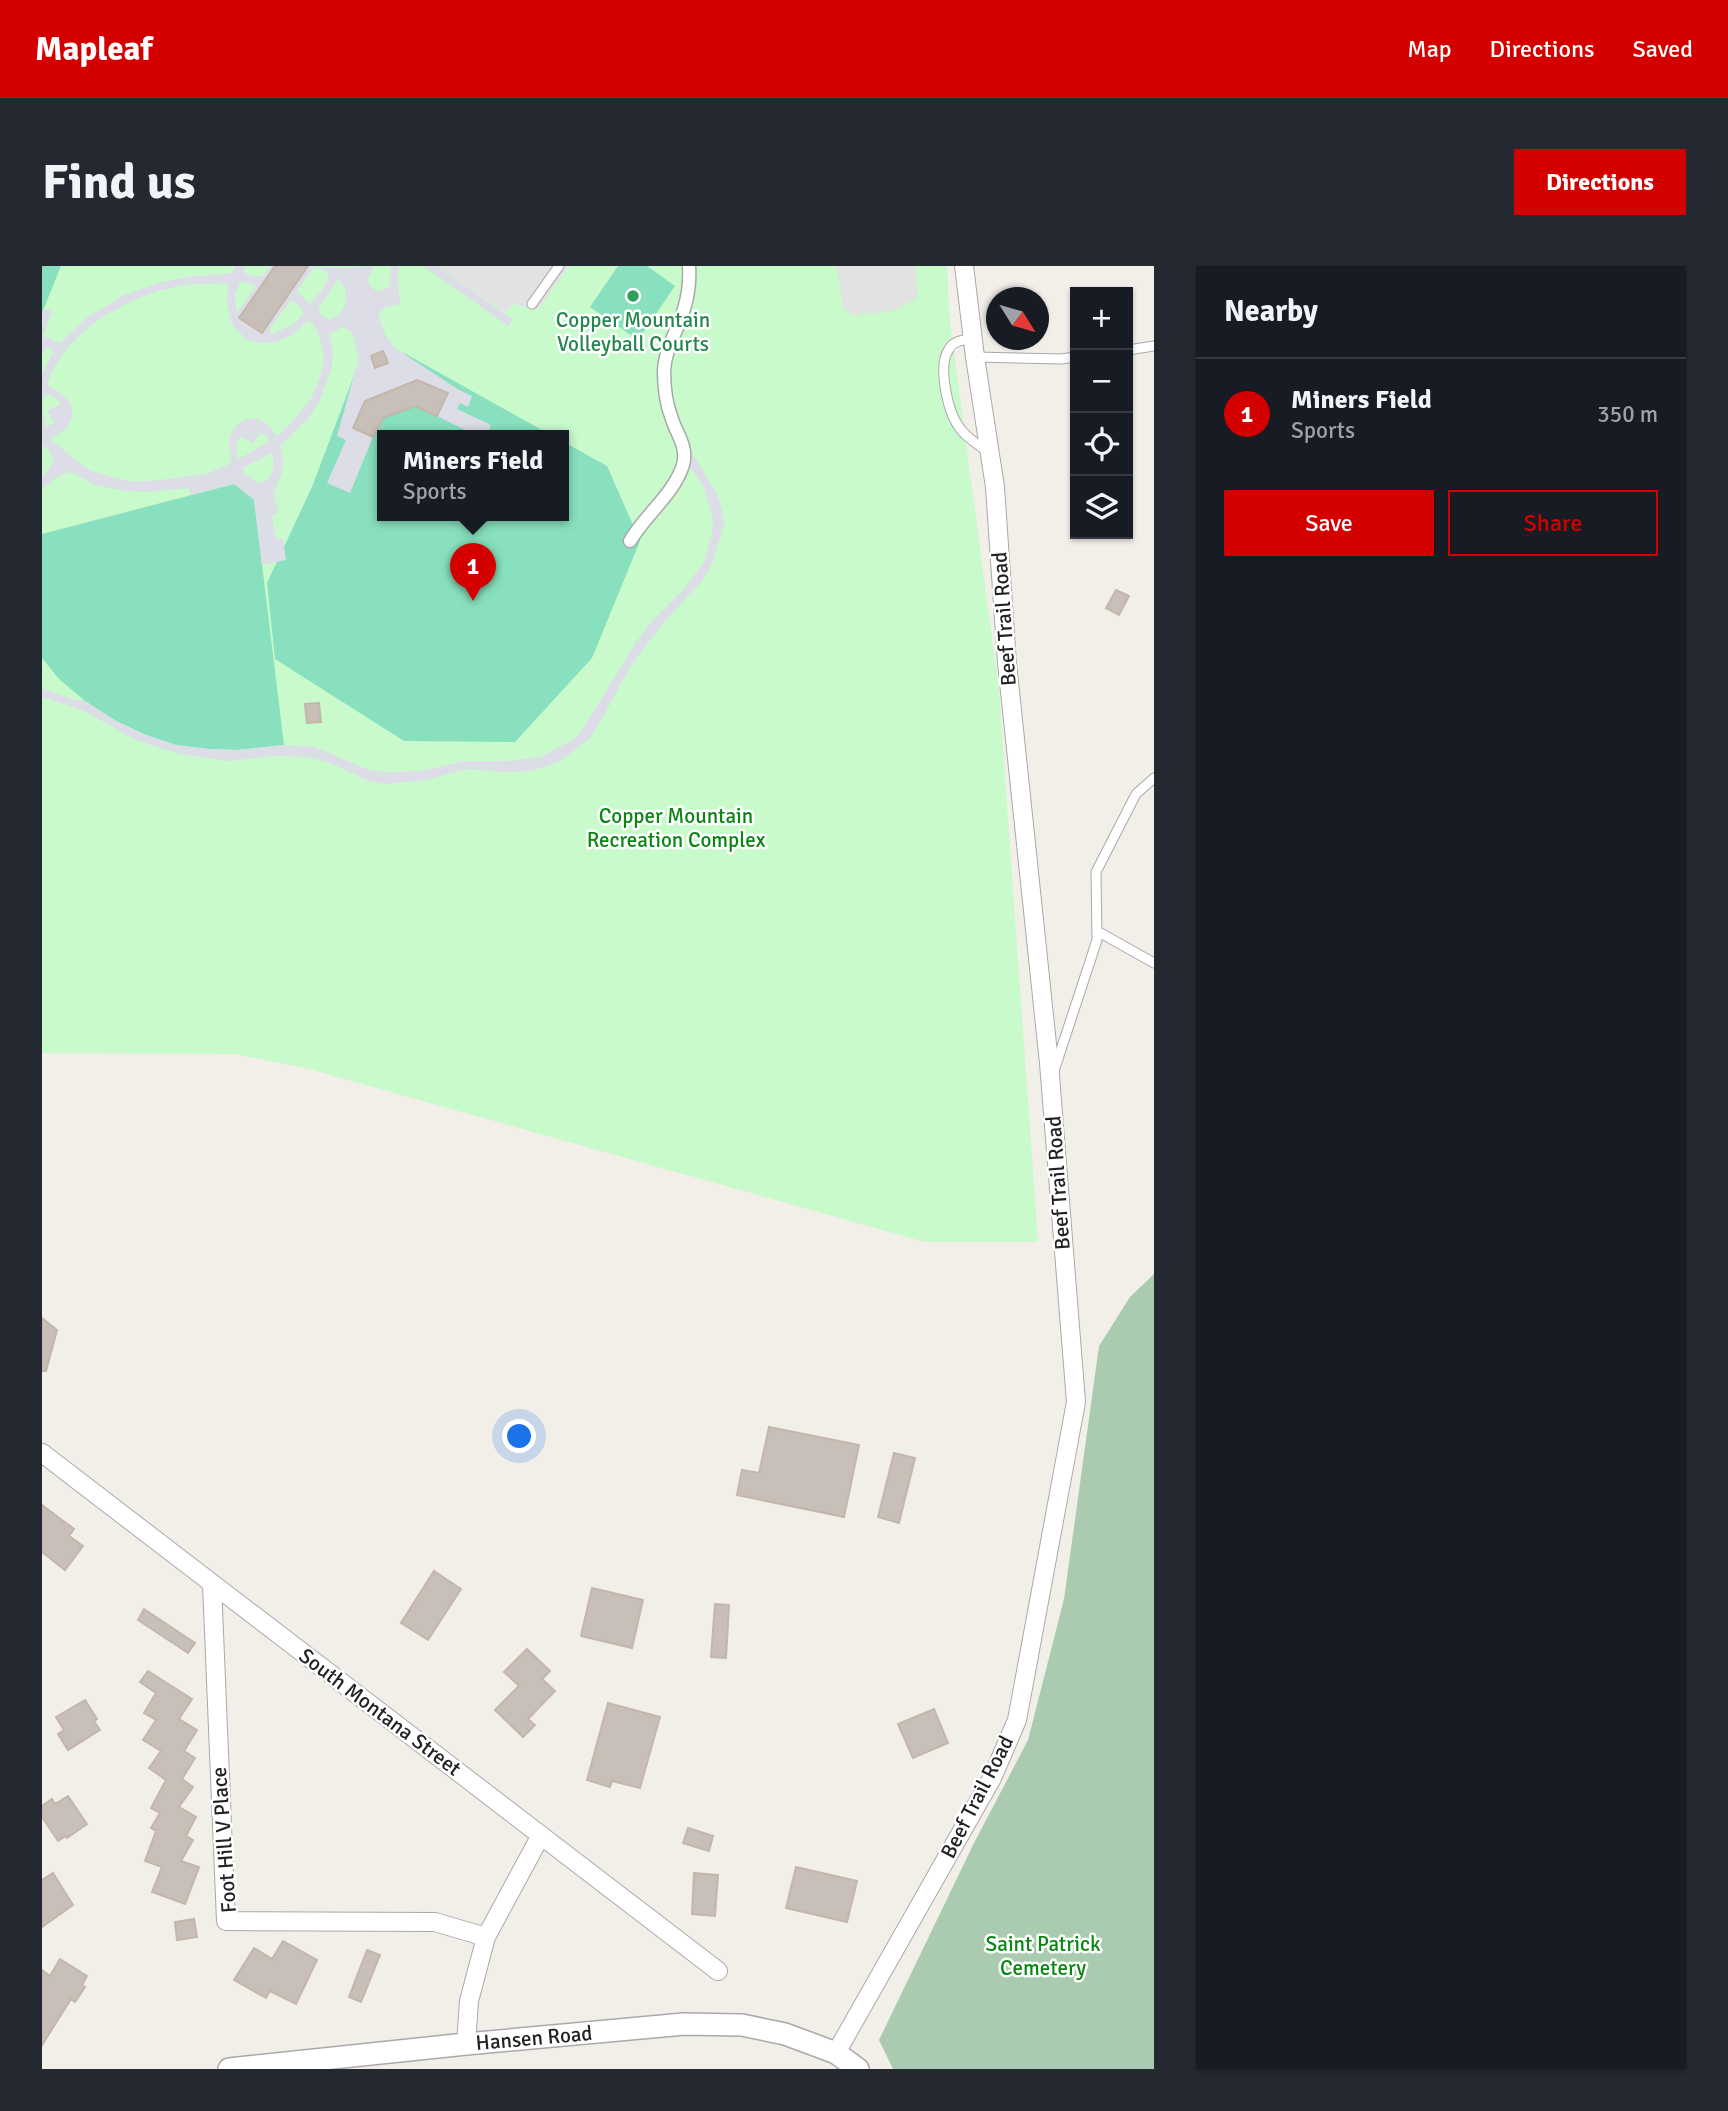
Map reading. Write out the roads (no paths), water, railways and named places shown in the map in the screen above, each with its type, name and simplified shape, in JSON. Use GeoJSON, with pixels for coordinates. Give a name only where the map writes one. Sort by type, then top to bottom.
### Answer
{"type":"FeatureCollection","features":[{"type":"Feature","properties":{"kind":"street"},"geometry":{"type":"LineString","coordinates":[[631,541],[677,478],[683,465],[685,451],[671,417],[664,368],[670,342],[684,309],[690,277],[689,266]]}},
{"type":"Feature","properties":{"kind":"street","name":"Beef Trail Road"},"geometry":{"type":"LineString","coordinates":[[836,2053],[992,1778],[1017,1720],[1076,1402],[1051,1083],[1007,663],[995,487],[964,266]]}},
{"type":"Feature","properties":{"kind":"street","name":"South Montana Street"},"geometry":{"type":"LineString","coordinates":[[42,1454],[718,1971]]}},
{"type":"Feature","properties":{"kind":"street","name":"Foot Hill V Place"},"geometry":{"type":"LineString","coordinates":[[212,1584],[226,1921],[435,1922],[486,1937]]}},
{"type":"Feature","properties":{"kind":"street"},"geometry":{"type":"LineString","coordinates":[[466,2044],[469,2001],[486,1937],[541,1835]]}},
{"type":"Feature","properties":{"kind":"street","name":"Hansen Road"},"geometry":{"type":"LineString","coordinates":[[229,2069],[684,2024],[742,2025],[785,2034],[836,2053]]}},
{"type":"Feature","properties":{"kind":"street"},"geometry":{"type":"LineString","coordinates":[[836,2053],[858,2069]]}},
{"type":"Feature","properties":{"kind":"lane"},"geometry":{"type":"LineString","coordinates":[[533,304],[559,266]]}},
{"type":"Feature","properties":{"kind":"lane"},"geometry":{"type":"LineString","coordinates":[[973,339],[960,340],[953,344],[943,366],[952,416],[967,436],[988,452]]}},
{"type":"Feature","properties":{"kind":"lane"},"geometry":{"type":"LineString","coordinates":[[1133,349],[1154,346]]}},
{"type":"Feature","properties":{"kind":"lane"},"geometry":{"type":"LineString","coordinates":[[975,357],[1070,358]]}},
{"type":"Feature","properties":{"kind":"lane"},"geometry":{"type":"LineString","coordinates":[[1051,1083],[1097,940],[1096,872],[1136,794],[1154,778]]}},
{"type":"Feature","properties":{"kind":"lane"},"geometry":{"type":"LineString","coordinates":[[1097,931],[1154,963]]}},
{"type":"Feature","properties":{"kind":"place","name":"Copper Mountain Volleyball Courts"},"geometry":{"type":"Point","coordinates":[633,296]}},
{"type":"Feature","properties":{"kind":"place","name":"Miners Field"},"geometry":{"type":"Point","coordinates":[473,601]}},
{"type":"Feature","properties":{"kind":"park label","name":"Copper Mountain Recreation Complex"},"geometry":{"type":"Point","coordinates":[676,828]}},
{"type":"Feature","properties":{"kind":"park label","name":"Saint Patrick Cemetery"},"geometry":{"type":"Point","coordinates":[1043,1956]}}]}
